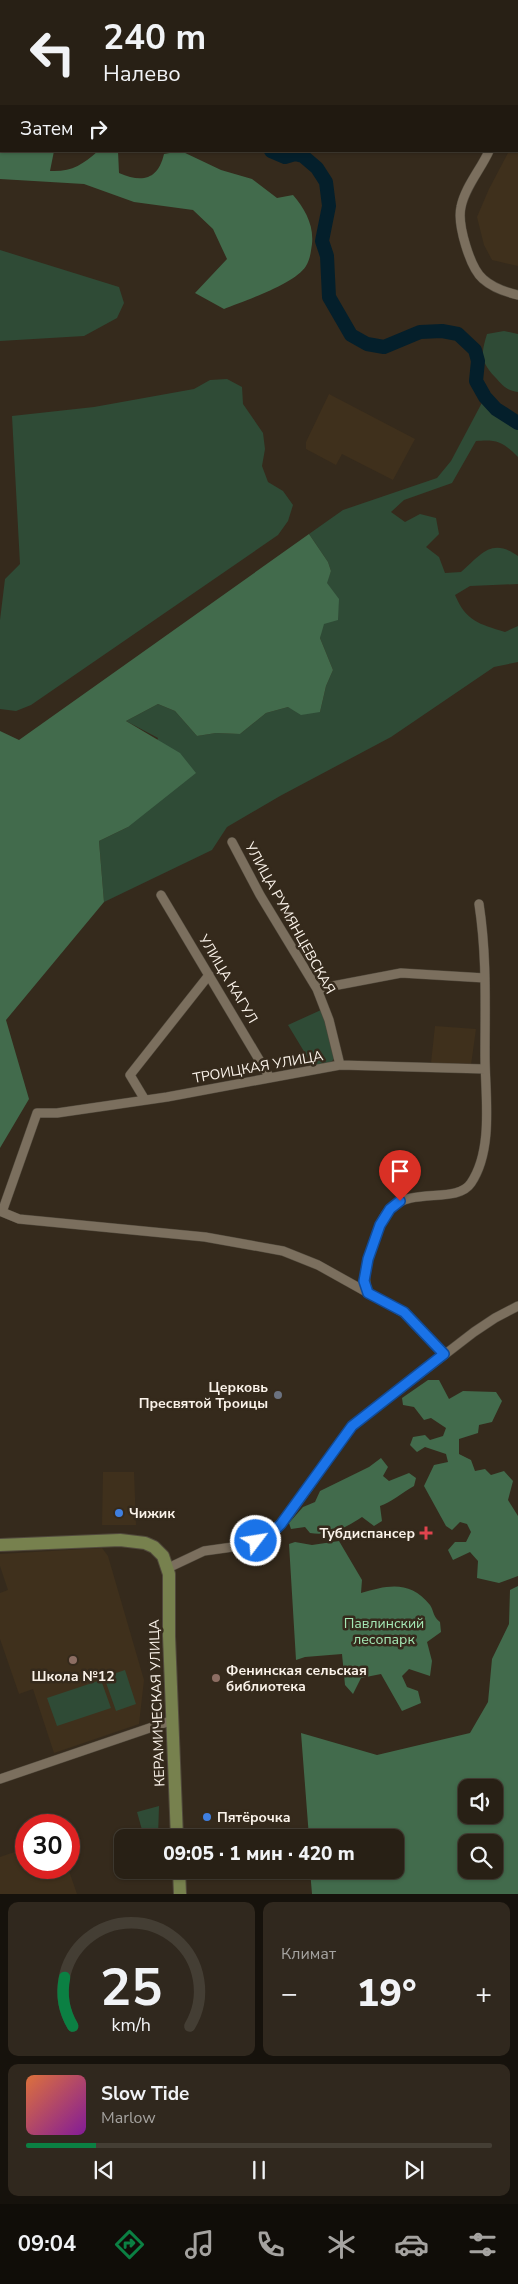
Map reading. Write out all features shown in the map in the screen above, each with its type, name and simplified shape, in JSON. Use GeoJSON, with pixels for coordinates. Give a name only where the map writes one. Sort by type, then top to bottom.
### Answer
{"type":"FeatureCollection","features":[{"type":"Feature","properties":{"kind":"main road"},"geometry":{"type":"LineString","coordinates":[[0,1545],[85,1541],[136,1542],[154,1547],[163,1556],[168,1568]]}},
{"type":"Feature","properties":{"kind":"main road","name":"КЕРАМИЧЕСКАЯ УЛИЦА"},"geometry":{"type":"LineString","coordinates":[[168,1568],[177,1829]]}},
{"type":"Feature","properties":{"kind":"main road"},"geometry":{"type":"LineString","coordinates":[[179,1879],[180,1894]]}},
{"type":"Feature","properties":{"kind":"street"},"geometry":{"type":"LineString","coordinates":[[488,152],[461,206],[462,237],[481,278],[504,292],[518,295]]}},
{"type":"Feature","properties":{"kind":"street","name":"УЛИЦА РУМЯНЦЕВСКАЯ"},"geometry":{"type":"LineString","coordinates":[[232,842],[260,895],[317,989],[330,1020],[340,1065]]}},
{"type":"Feature","properties":{"kind":"street","name":"УЛИЦА КАГУЛ"},"geometry":{"type":"LineString","coordinates":[[161,895],[270,1078]]}},
{"type":"Feature","properties":{"kind":"street"},"geometry":{"type":"LineString","coordinates":[[444,1354],[404,1312],[368,1293],[364,1281],[368,1259],[380,1225],[390,1209],[411,1196],[460,1191],[473,1180],[478,1169],[485,1133],[487,1102],[485,1070],[485,944],[479,904]]}},
{"type":"Feature","properties":{"kind":"street"},"geometry":{"type":"LineString","coordinates":[[317,989],[402,973],[485,978]]}},
{"type":"Feature","properties":{"kind":"street"},"geometry":{"type":"LineString","coordinates":[[145,1100],[130,1075],[209,975]]}},
{"type":"Feature","properties":{"kind":"street","name":"ТРОИЦКАЯ УЛИЦА"},"geometry":{"type":"LineString","coordinates":[[368,1293],[318,1265],[268,1247],[205,1237],[12,1217],[2,1212],[37,1113],[57,1113],[145,1100],[340,1065],[485,1070]]}},
{"type":"Feature","properties":{"kind":"street"},"geometry":{"type":"LineString","coordinates":[[168,1568],[204,1551],[240,1546],[271,1534],[288,1516],[352,1426],[444,1354],[495,1318],[518,1306]]}},
{"type":"Feature","properties":{"kind":"street"},"geometry":{"type":"LineString","coordinates":[[0,1779],[173,1720]]}},
{"type":"Feature","properties":{"kind":"shaded area"},"geometry":{"type":"Polygon","coordinates":[[[508,152],[518,152],[518,266],[492,260],[484,245],[477,217],[508,152]]]}},
{"type":"Feature","properties":{"kind":"shaded area"},"geometry":{"type":"Polygon","coordinates":[[[329,394],[415,439],[393,480],[342,454],[336,465],[306,449],[306,442],[329,394]]]}},
{"type":"Feature","properties":{"kind":"shaded area"},"geometry":{"type":"Polygon","coordinates":[[[435,1026],[476,1029],[471,1065],[431,1063],[435,1026]]]}},
{"type":"Feature","properties":{"kind":"shaded area"},"geometry":{"type":"Polygon","coordinates":[[[103,1472],[134,1472],[136,1525],[102,1525],[103,1472]]]}},
{"type":"Feature","properties":{"kind":"shaded area","name":"Школа №12"},"geometry":{"type":"Polygon","coordinates":[[[102,1548],[108,1556],[144,1680],[139,1724],[54,1753],[33,1689],[19,1694],[0,1639],[0,1593],[8,1590],[0,1566],[0,1554],[102,1548]]]}},
{"type":"Feature","properties":{"kind":"shaded area"},"geometry":{"type":"Polygon","coordinates":[[[15,1852],[15,1879],[72,1879],[77,1894],[0,1894],[0,1857],[15,1852]]]}},
{"type":"Feature","properties":{"kind":"green space"},"geometry":{"type":"Polygon","coordinates":[[[0,152],[54,152],[50,171],[58,171],[76,167],[97,152],[118,152],[119,173],[142,178],[148,177],[158,169],[164,154],[183,152],[221,170],[252,179],[277,198],[293,195],[305,212],[312,230],[310,255],[306,266],[291,279],[256,297],[224,309],[195,293],[227,259],[213,229],[193,210],[134,202],[84,184],[0,179],[0,152]]]}},
{"type":"Feature","properties":{"kind":"green space"},"geometry":{"type":"Polygon","coordinates":[[[0,250],[119,287],[124,303],[117,318],[84,336],[0,341],[0,250]]]}},
{"type":"Feature","properties":{"kind":"green space"},"geometry":{"type":"Polygon","coordinates":[[[504,331],[518,334],[518,392],[508,389],[500,383],[484,362],[483,352],[487,334],[504,331]]]}},
{"type":"Feature","properties":{"kind":"green space"},"geometry":{"type":"Polygon","coordinates":[[[227,379],[242,387],[243,404],[263,433],[265,449],[262,466],[268,482],[283,491],[293,505],[288,521],[278,535],[31,705],[16,711],[0,709],[0,620],[5,579],[20,564],[12,416],[94,407],[194,389],[210,380],[227,379]]]}},
{"type":"Feature","properties":{"kind":"green space"},"geometry":{"type":"Polygon","coordinates":[[[485,397],[496,409],[518,423],[518,457],[504,445],[495,441],[476,441],[452,483],[404,500],[391,512],[405,522],[420,514],[436,518],[439,534],[426,547],[439,557],[445,573],[461,572],[481,554],[493,548],[501,548],[518,556],[518,584],[470,586],[455,595],[464,611],[481,624],[505,632],[518,626],[518,662],[494,667],[391,737],[280,796],[227,827],[212,850],[104,902],[99,841],[128,827],[158,738],[126,721],[158,704],[175,711],[197,736],[216,733],[240,734],[266,713],[288,707],[320,712],[326,686],[333,670],[320,638],[326,583],[331,571],[328,562],[309,534],[343,510],[437,478],[451,461],[485,397]]]}},
{"type":"Feature","properties":{"kind":"green space"},"geometry":{"type":"Polygon","coordinates":[[[309,534],[328,562],[331,571],[327,583],[339,599],[338,620],[324,624],[320,638],[333,670],[326,686],[320,712],[301,715],[288,707],[266,713],[240,734],[216,733],[197,736],[175,711],[158,704],[126,721],[180,753],[196,773],[128,827],[99,841],[104,902],[6,1020],[29,1099],[0,1148],[0,731],[19,740],[309,534]]]}},
{"type":"Feature","properties":{"kind":"green space"},"geometry":{"type":"Polygon","coordinates":[[[321,1010],[336,1056],[330,1064],[314,1068],[288,1025],[321,1010]]]}},
{"type":"Feature","properties":{"kind":"green space"},"geometry":{"type":"Polygon","coordinates":[[[428,1380],[439,1380],[449,1399],[463,1391],[496,1392],[502,1401],[492,1422],[479,1425],[478,1433],[459,1439],[459,1454],[471,1460],[475,1471],[485,1469],[491,1475],[504,1471],[513,1481],[508,1500],[518,1516],[518,1576],[499,1583],[477,1578],[478,1561],[470,1552],[453,1560],[448,1550],[455,1542],[466,1542],[471,1532],[467,1524],[460,1522],[452,1530],[446,1526],[424,1486],[434,1465],[448,1462],[446,1454],[425,1447],[417,1452],[410,1445],[413,1437],[425,1435],[430,1440],[443,1436],[446,1428],[431,1418],[424,1420],[414,1407],[403,1405],[402,1398],[428,1380]]]}},
{"type":"Feature","properties":{"kind":"green space"},"geometry":{"type":"Polygon","coordinates":[[[381,1458],[388,1467],[383,1476],[389,1481],[409,1473],[416,1478],[414,1486],[380,1506],[382,1521],[374,1526],[362,1517],[344,1528],[318,1534],[310,1533],[305,1527],[291,1529],[289,1523],[303,1507],[315,1502],[320,1491],[369,1467],[381,1458]]]}},
{"type":"Feature","properties":{"kind":"green space","name":"Павлинский лесопарк"},"geometry":{"type":"Polygon","coordinates":[[[339,1541],[362,1580],[361,1593],[389,1587],[406,1588],[415,1591],[430,1605],[440,1622],[441,1632],[427,1642],[432,1661],[430,1676],[409,1669],[402,1676],[407,1687],[418,1691],[421,1703],[402,1711],[381,1674],[361,1678],[353,1694],[345,1685],[342,1654],[305,1657],[296,1660],[289,1544],[295,1542],[312,1545],[339,1541]]]}},
{"type":"Feature","properties":{"kind":"green space"},"geometry":{"type":"Polygon","coordinates":[[[518,1586],[518,1894],[312,1894],[311,1879],[404,1879],[404,1829],[308,1829],[301,1733],[377,1755],[470,1733],[488,1702],[492,1659],[509,1624],[510,1590],[518,1586]]]}},
{"type":"Feature","properties":{"kind":"green space"},"geometry":{"type":"Polygon","coordinates":[[[125,1670],[136,1704],[116,1711],[104,1677],[125,1670]]]}},
{"type":"Feature","properties":{"kind":"green space"},"geometry":{"type":"Polygon","coordinates":[[[101,1680],[111,1708],[57,1726],[47,1698],[101,1680]]]}},
{"type":"Feature","properties":{"kind":"green space"},"geometry":{"type":"Polygon","coordinates":[[[159,1806],[158,1829],[142,1829],[137,1812],[159,1806]]]}},
{"type":"Feature","properties":{"kind":"waterway"},"geometry":{"type":"LineString","coordinates":[[273,152],[285,157],[295,154],[303,156],[317,168],[326,182],[329,206],[322,241],[327,256],[329,297],[351,335],[367,344],[384,347],[420,332],[442,331],[458,334],[475,350],[478,361],[476,381],[485,397],[496,409],[518,423]]}},
{"type":"Feature","properties":{"kind":"place","name":"Церковь Пресвятой Троицы"},"geometry":{"type":"Point","coordinates":[278,1395]}},
{"type":"Feature","properties":{"kind":"place","name":"Чижик"},"geometry":{"type":"Point","coordinates":[119,1513]}},
{"type":"Feature","properties":{"kind":"place","name":"Тубдиспансер"},"geometry":{"type":"Point","coordinates":[426,1533]}},
{"type":"Feature","properties":{"kind":"place","name":"Школа №12"},"geometry":{"type":"Point","coordinates":[73,1660]}},
{"type":"Feature","properties":{"kind":"place","name":"Фенинская сельская библиотека"},"geometry":{"type":"Point","coordinates":[216,1678]}},
{"type":"Feature","properties":{"kind":"place","name":"Пятёрочка"},"geometry":{"type":"Point","coordinates":[207,1817]}},
{"type":"Feature","properties":{"kind":"route"},"geometry":{"type":"LineString","coordinates":[[256,1541],[271,1534],[288,1516],[352,1426],[444,1354],[404,1312],[368,1293],[364,1281],[368,1259],[384,1216],[400,1201]]}}]}
